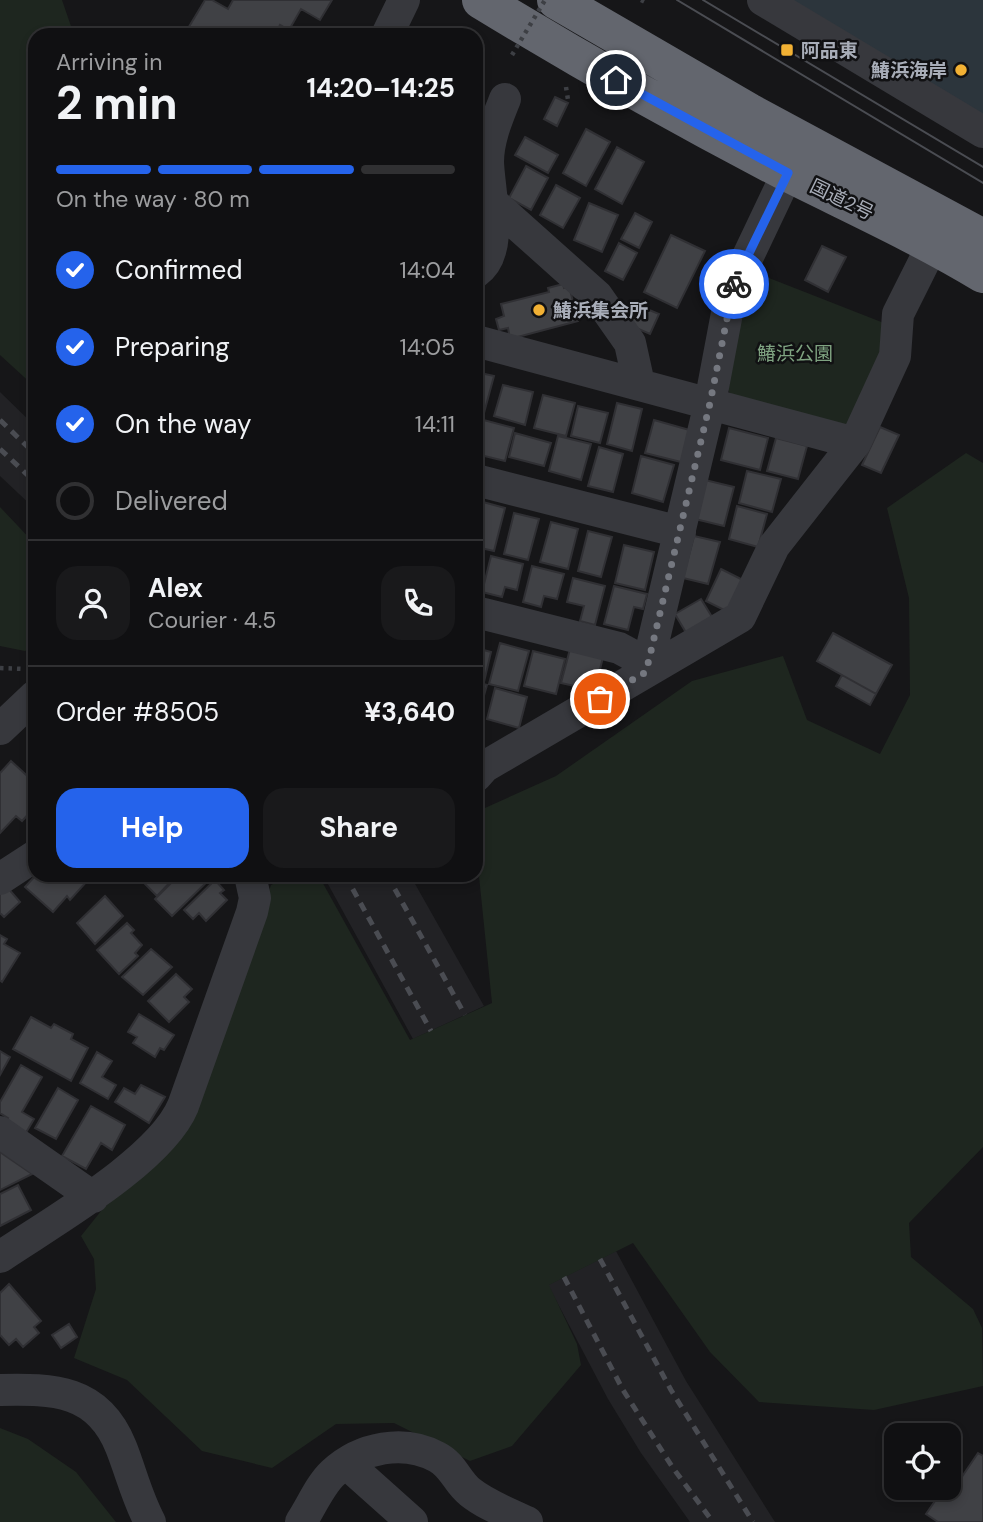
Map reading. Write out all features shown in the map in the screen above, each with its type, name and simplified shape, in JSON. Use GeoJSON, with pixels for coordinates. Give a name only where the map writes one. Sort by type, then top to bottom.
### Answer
{"type":"FeatureCollection","features":[{"type":"Feature","properties":{"kind":"highway","name":"国道2号"},"geometry":{"type":"LineString","coordinates":[[481,0],[592,67],[788,173],[933,244],[983,274]]}},
{"type":"Feature","properties":{"kind":"highway","name":"国道2号"},"geometry":{"type":"LineString","coordinates":[[556,0],[749,112],[983,238]]}},
{"type":"Feature","properties":{"kind":"street"},"geometry":{"type":"LineString","coordinates":[[390,28],[404,0]]}},
{"type":"Feature","properties":{"kind":"street"},"geometry":{"type":"LineString","coordinates":[[763,0],[983,132]]}},
{"type":"Feature","properties":{"kind":"street"},"geometry":{"type":"LineString","coordinates":[[483,267],[491,247],[493,203],[488,161],[494,127],[505,99]]}},
{"type":"Feature","properties":{"kind":"street"},"geometry":{"type":"LineString","coordinates":[[646,672],[710,403],[731,292],[788,173]]}},
{"type":"Feature","properties":{"kind":"street"},"geometry":{"type":"LineString","coordinates":[[493,203],[597,296],[630,343],[639,384]]}},
{"type":"Feature","properties":{"kind":"street"},"geometry":{"type":"LineString","coordinates":[[483,766],[740,617],[774,545],[855,443],[895,356],[898,314],[933,244]]}},
{"type":"Feature","properties":{"kind":"street"},"geometry":{"type":"LineString","coordinates":[[483,343],[855,443]]}},
{"type":"Feature","properties":{"kind":"street"},"geometry":{"type":"LineString","coordinates":[[483,482],[680,532]]}},
{"type":"Feature","properties":{"kind":"street"},"geometry":{"type":"LineString","coordinates":[[483,614],[620,648],[632,655],[646,672]]}},
{"type":"Feature","properties":{"kind":"street"},"geometry":{"type":"LineString","coordinates":[[0,729],[28,691]]}},
{"type":"Feature","properties":{"kind":"street"},"geometry":{"type":"LineString","coordinates":[[0,879],[28,861]]}},
{"type":"Feature","properties":{"kind":"street"},"geometry":{"type":"LineString","coordinates":[[0,1258],[93,1197],[159,1140],[179,1115],[252,912],[255,898],[252,882]]}},
{"type":"Feature","properties":{"kind":"street"},"geometry":{"type":"LineString","coordinates":[[0,1132],[93,1197]]}},
{"type":"Feature","properties":{"kind":"street"},"geometry":{"type":"LineString","coordinates":[[0,1390],[56,1391],[70,1395],[96,1410],[115,1433],[150,1522]]}},
{"type":"Feature","properties":{"kind":"street"},"geometry":{"type":"LineString","coordinates":[[301,1522],[332,1474],[346,1463],[387,1447],[410,1446],[439,1457],[450,1466],[468,1491],[527,1522]]}},
{"type":"Feature","properties":{"kind":"street"},"geometry":{"type":"LineString","coordinates":[[346,1463],[412,1522]]}},
{"type":"Feature","properties":{"kind":"path"},"geometry":{"type":"LineString","coordinates":[[512,55],[544,0]]}},
{"type":"Feature","properties":{"kind":"path"},"geometry":{"type":"LineString","coordinates":[[566,87],[568,100]]}},
{"type":"Feature","properties":{"kind":"path"},"geometry":{"type":"LineString","coordinates":[[0,668],[28,680]]}},
{"type":"Feature","properties":{"kind":"shaded area"},"geometry":{"type":"Polygon","coordinates":[[[792,0],[983,0],[983,117],[792,0]]]}},
{"type":"Feature","properties":{"kind":"shaded area"},"geometry":{"type":"Polygon","coordinates":[[[0,392],[28,419],[28,502],[0,476],[0,392]]]}},
{"type":"Feature","properties":{"kind":"shaded area"},"geometry":{"type":"Polygon","coordinates":[[[327,882],[414,882],[484,1006],[413,1039],[327,882]]]}},
{"type":"Feature","properties":{"kind":"shaded area"},"geometry":{"type":"Polygon","coordinates":[[[616,1251],[686,1381],[775,1522],[690,1522],[641,1453],[608,1399],[548,1285],[616,1251]]]}},
{"type":"Feature","properties":{"kind":"green space"},"geometry":{"type":"Polygon","coordinates":[[[0,0],[62,0],[72,28],[28,28],[28,381],[0,355],[0,0]]]}},
{"type":"Feature","properties":{"kind":"green space","name":"鰆浜公園"},"geometry":{"type":"Polygon","coordinates":[[[754,272],[889,325],[860,419],[842,428],[733,401],[726,384],[745,299],[754,272]]]}},
{"type":"Feature","properties":{"kind":"green space"},"geometry":{"type":"Polygon","coordinates":[[[966,453],[983,463],[983,1147],[909,1223],[911,1257],[973,1309],[982,1328],[983,1386],[874,1410],[759,1402],[710,1352],[633,1243],[549,1285],[577,1344],[581,1365],[512,1446],[470,1461],[394,1423],[336,1424],[272,1468],[202,1451],[127,1380],[74,1358],[96,1289],[94,1259],[81,1236],[101,1211],[185,1128],[271,885],[277,882],[322,882],[410,1040],[492,1003],[480,882],[483,882],[483,809],[556,776],[692,681],[783,656],[807,720],[880,754],[910,695],[909,598],[887,508],[966,453]]]}},
{"type":"Feature","properties":{"kind":"green space"},"geometry":{"type":"Polygon","coordinates":[[[0,507],[28,537],[28,650],[0,646],[0,507]]]}},
{"type":"Feature","properties":{"kind":"green space"},"geometry":{"type":"Polygon","coordinates":[[[0,1428],[28,1439],[76,1472],[116,1522],[0,1522],[0,1428]]]}},
{"type":"Feature","properties":{"kind":"building"},"geometry":{"type":"Polygon","coordinates":[[[205,0],[212,0],[228,9],[233,0],[332,0],[320,20],[301,9],[290,28],[280,25],[278,28],[188,28],[205,0]]]}},
{"type":"Feature","properties":{"kind":"building"},"geometry":{"type":"Polygon","coordinates":[[[555,97],[568,103],[557,126],[544,119],[555,97]]]}},
{"type":"Feature","properties":{"kind":"building"},"geometry":{"type":"Polygon","coordinates":[[[586,129],[610,142],[586,186],[563,173],[586,129]]]}},
{"type":"Feature","properties":{"kind":"building"},"geometry":{"type":"Polygon","coordinates":[[[525,137],[558,155],[548,173],[515,155],[525,137]]]}},
{"type":"Feature","properties":{"kind":"building"},"geometry":{"type":"Polygon","coordinates":[[[617,147],[644,162],[622,204],[595,189],[617,147]]]}},
{"type":"Feature","properties":{"kind":"building"},"geometry":{"type":"Polygon","coordinates":[[[526,166],[548,178],[531,210],[509,198],[526,166]]]}},
{"type":"Feature","properties":{"kind":"building"},"geometry":{"type":"Polygon","coordinates":[[[556,185],[580,198],[563,228],[540,215],[556,185]]]}},
{"type":"Feature","properties":{"kind":"building"},"geometry":{"type":"Polygon","coordinates":[[[589,203],[618,215],[602,252],[574,240],[589,203]]]}},
{"type":"Feature","properties":{"kind":"building"},"geometry":{"type":"Polygon","coordinates":[[[635,213],[652,222],[639,248],[621,239],[635,213]]]}},
{"type":"Feature","properties":{"kind":"building"},"geometry":{"type":"Polygon","coordinates":[[[671,235],[705,251],[677,308],[644,292],[671,235]]]}},
{"type":"Feature","properties":{"kind":"building"},"geometry":{"type":"Polygon","coordinates":[[[619,243],[637,253],[623,280],[605,271],[619,243]]]}},
{"type":"Feature","properties":{"kind":"building"},"geometry":{"type":"Polygon","coordinates":[[[822,246],[846,257],[828,292],[805,280],[822,246]]]}},
{"type":"Feature","properties":{"kind":"building","name":"鰆浜集会所"},"geometry":{"type":"Polygon","coordinates":[[[563,284],[564,288],[569,286],[578,321],[510,339],[508,328],[499,330],[496,319],[504,316],[501,304],[549,292],[548,288],[563,284]]]}},
{"type":"Feature","properties":{"kind":"building"},"geometry":{"type":"Polygon","coordinates":[[[635,304],[659,314],[650,334],[627,324],[635,304]]]}},
{"type":"Feature","properties":{"kind":"building"},"geometry":{"type":"Polygon","coordinates":[[[483,374],[494,376],[483,413],[483,374]]]}},
{"type":"Feature","properties":{"kind":"building"},"geometry":{"type":"Polygon","coordinates":[[[503,385],[533,392],[525,425],[494,416],[503,385]]]}},
{"type":"Feature","properties":{"kind":"building"},"geometry":{"type":"Polygon","coordinates":[[[543,395],[575,403],[566,436],[534,428],[543,395]]]}},
{"type":"Feature","properties":{"kind":"building"},"geometry":{"type":"Polygon","coordinates":[[[617,403],[642,409],[632,451],[607,444],[617,403]]]}},
{"type":"Feature","properties":{"kind":"building"},"geometry":{"type":"Polygon","coordinates":[[[578,406],[608,413],[600,443],[571,436],[578,406]]]}},
{"type":"Feature","properties":{"kind":"building"},"geometry":{"type":"Polygon","coordinates":[[[483,420],[514,428],[505,461],[483,456],[483,420]]]}},
{"type":"Feature","properties":{"kind":"building"},"geometry":{"type":"Polygon","coordinates":[[[654,420],[693,431],[685,463],[645,453],[654,420]]]}},
{"type":"Feature","properties":{"kind":"building"},"geometry":{"type":"Polygon","coordinates":[[[880,427],[899,435],[881,473],[862,465],[880,427]]]}},
{"type":"Feature","properties":{"kind":"building"},"geometry":{"type":"Polygon","coordinates":[[[729,428],[768,438],[760,470],[721,460],[729,428]]]}},
{"type":"Feature","properties":{"kind":"building"},"geometry":{"type":"Polygon","coordinates":[[[515,433],[551,443],[544,466],[509,457],[515,433]]]}},
{"type":"Feature","properties":{"kind":"building"},"geometry":{"type":"Polygon","coordinates":[[[558,436],[591,444],[581,480],[549,471],[558,436]]]}},
{"type":"Feature","properties":{"kind":"building"},"geometry":{"type":"Polygon","coordinates":[[[776,438],[807,446],[798,479],[767,471],[776,438]]]}},
{"type":"Feature","properties":{"kind":"building"},"geometry":{"type":"Polygon","coordinates":[[[599,447],[623,454],[613,492],[588,486],[599,447]]]}},
{"type":"Feature","properties":{"kind":"building"},"geometry":{"type":"Polygon","coordinates":[[[641,456],[674,465],[663,502],[632,493],[641,456]]]}},
{"type":"Feature","properties":{"kind":"building"},"geometry":{"type":"Polygon","coordinates":[[[747,471],[781,479],[772,512],[739,503],[747,471]]]}},
{"type":"Feature","properties":{"kind":"building"},"geometry":{"type":"Polygon","coordinates":[[[705,480],[734,487],[724,526],[695,519],[705,480]]]}},
{"type":"Feature","properties":{"kind":"building"},"geometry":{"type":"Polygon","coordinates":[[[483,502],[505,508],[494,551],[483,549],[483,502]]]}},
{"type":"Feature","properties":{"kind":"building"},"geometry":{"type":"Polygon","coordinates":[[[737,506],[767,514],[758,547],[729,539],[737,506]]]}},
{"type":"Feature","properties":{"kind":"building"},"geometry":{"type":"Polygon","coordinates":[[[514,513],[539,519],[528,560],[504,554],[514,513]]]}},
{"type":"Feature","properties":{"kind":"building"},"geometry":{"type":"Polygon","coordinates":[[[551,522],[578,529],[568,569],[540,562],[551,522]]]}},
{"type":"Feature","properties":{"kind":"building"},"geometry":{"type":"Polygon","coordinates":[[[588,531],[612,537],[601,577],[578,571],[588,531]]]}},
{"type":"Feature","properties":{"kind":"building"},"geometry":{"type":"Polygon","coordinates":[[[694,536],[720,542],[708,584],[683,578],[694,536]]]}},
{"type":"Feature","properties":{"kind":"building"},"geometry":{"type":"Polygon","coordinates":[[[624,545],[654,552],[645,590],[615,583],[624,545]]]}},
{"type":"Feature","properties":{"kind":"building"},"geometry":{"type":"Polygon","coordinates":[[[491,556],[523,564],[517,590],[505,587],[502,597],[483,592],[491,556]]]}},
{"type":"Feature","properties":{"kind":"building"},"geometry":{"type":"Polygon","coordinates":[[[532,566],[564,574],[557,599],[544,596],[541,607],[523,602],[532,566]]]}},
{"type":"Feature","properties":{"kind":"building"},"geometry":{"type":"Polygon","coordinates":[[[721,569],[747,582],[732,614],[706,601],[721,569]]]}},
{"type":"Feature","properties":{"kind":"building"},"geometry":{"type":"Polygon","coordinates":[[[573,578],[605,586],[595,625],[580,621],[584,606],[567,602],[573,578]]]}},
{"type":"Feature","properties":{"kind":"building"},"geometry":{"type":"Polygon","coordinates":[[[614,586],[647,594],[643,609],[634,607],[628,630],[604,624],[614,586]]]}},
{"type":"Feature","properties":{"kind":"building"},"geometry":{"type":"Polygon","coordinates":[[[701,599],[717,625],[691,641],[675,614],[701,599]]]}},
{"type":"Feature","properties":{"kind":"building"},"geometry":{"type":"Polygon","coordinates":[[[833,633],[892,665],[876,694],[817,661],[833,633]]]}},
{"type":"Feature","properties":{"kind":"building"},"geometry":{"type":"Polygon","coordinates":[[[500,643],[529,651],[518,691],[489,684],[500,643]]]}},
{"type":"Feature","properties":{"kind":"building"},"geometry":{"type":"Polygon","coordinates":[[[570,649],[603,657],[597,682],[590,680],[588,689],[561,683],[570,649]]]}},
{"type":"Feature","properties":{"kind":"building"},"geometry":{"type":"Polygon","coordinates":[[[483,650],[491,652],[483,682],[483,650]]]}},
{"type":"Feature","properties":{"kind":"building"},"geometry":{"type":"Polygon","coordinates":[[[533,651],[565,659],[556,694],[524,686],[533,651]]]}},
{"type":"Feature","properties":{"kind":"building"},"geometry":{"type":"Polygon","coordinates":[[[842,675],[876,694],[870,705],[836,686],[842,675]]]}},
{"type":"Feature","properties":{"kind":"building"},"geometry":{"type":"Polygon","coordinates":[[[495,688],[527,697],[519,728],[487,719],[495,688]]]}},
{"type":"Feature","properties":{"kind":"building"},"geometry":{"type":"Polygon","coordinates":[[[11,761],[28,777],[28,814],[22,821],[16,816],[0,833],[0,773],[11,761]]]}},
{"type":"Feature","properties":{"kind":"building"},"geometry":{"type":"Polygon","coordinates":[[[30,882],[86,882],[70,900],[67,896],[53,912],[25,887],[30,882]]]}},
{"type":"Feature","properties":{"kind":"building"},"geometry":{"type":"Polygon","coordinates":[[[143,882],[170,882],[157,896],[143,882]]]}},
{"type":"Feature","properties":{"kind":"building"},"geometry":{"type":"Polygon","coordinates":[[[172,882],[207,882],[172,916],[155,899],[172,882]]]}},
{"type":"Feature","properties":{"kind":"building"},"geometry":{"type":"Polygon","coordinates":[[[213,882],[217,882],[224,890],[220,893],[227,900],[206,921],[199,913],[193,919],[184,910],[213,882]]]}},
{"type":"Feature","properties":{"kind":"building"},"geometry":{"type":"Polygon","coordinates":[[[7,887],[20,902],[4,917],[0,913],[0,894],[7,887]]]}},
{"type":"Feature","properties":{"kind":"building"},"geometry":{"type":"Polygon","coordinates":[[[105,896],[123,916],[95,944],[77,923],[105,896]]]}},
{"type":"Feature","properties":{"kind":"building"},"geometry":{"type":"Polygon","coordinates":[[[127,923],[134,930],[131,933],[142,945],[135,953],[138,956],[119,974],[97,950],[127,923]]]}},
{"type":"Feature","properties":{"kind":"building"},"geometry":{"type":"Polygon","coordinates":[[[0,935],[7,939],[4,944],[20,953],[2,982],[0,980],[0,935]]]}},
{"type":"Feature","properties":{"kind":"building"},"geometry":{"type":"Polygon","coordinates":[[[151,949],[172,967],[143,995],[122,977],[151,949]]]}},
{"type":"Feature","properties":{"kind":"building"},"geometry":{"type":"Polygon","coordinates":[[[176,974],[192,989],[184,997],[189,1002],[169,1022],[148,1001],[176,974]]]}},
{"type":"Feature","properties":{"kind":"building"},"geometry":{"type":"Polygon","coordinates":[[[139,1014],[174,1035],[164,1050],[160,1048],[155,1057],[133,1043],[137,1037],[128,1032],[139,1014]]]}},
{"type":"Feature","properties":{"kind":"building"},"geometry":{"type":"Polygon","coordinates":[[[31,1017],[51,1028],[54,1024],[73,1034],[71,1039],[88,1048],[71,1081],[13,1049],[31,1017]]]}},
{"type":"Feature","properties":{"kind":"building"},"geometry":{"type":"Polygon","coordinates":[[[0,1051],[10,1057],[0,1075],[0,1051]]]}},
{"type":"Feature","properties":{"kind":"building"},"geometry":{"type":"Polygon","coordinates":[[[97,1052],[112,1061],[102,1077],[116,1085],[108,1099],[80,1083],[97,1052]]]}},
{"type":"Feature","properties":{"kind":"building"},"geometry":{"type":"Polygon","coordinates":[[[21,1065],[42,1077],[22,1112],[34,1119],[24,1136],[4,1125],[8,1118],[0,1113],[0,1102],[21,1065]]]}},
{"type":"Feature","properties":{"kind":"building"},"geometry":{"type":"Polygon","coordinates":[[[141,1085],[165,1097],[149,1123],[115,1102],[124,1088],[135,1094],[141,1085]]]}},
{"type":"Feature","properties":{"kind":"building"},"geometry":{"type":"Polygon","coordinates":[[[58,1088],[78,1100],[56,1139],[35,1128],[58,1088]]]}},
{"type":"Feature","properties":{"kind":"building"},"geometry":{"type":"Polygon","coordinates":[[[91,1106],[125,1125],[112,1150],[101,1143],[86,1169],[62,1156],[91,1106]]]}},
{"type":"Feature","properties":{"kind":"building"},"geometry":{"type":"Polygon","coordinates":[[[0,1152],[32,1174],[0,1190],[0,1152]]]}},
{"type":"Feature","properties":{"kind":"building"},"geometry":{"type":"Polygon","coordinates":[[[18,1185],[31,1210],[0,1226],[0,1194],[18,1185]]]}},
{"type":"Feature","properties":{"kind":"building"},"geometry":{"type":"Polygon","coordinates":[[[9,1284],[41,1321],[34,1327],[39,1333],[23,1347],[16,1339],[9,1345],[0,1335],[0,1293],[9,1284]]]}},
{"type":"Feature","properties":{"kind":"building"},"geometry":{"type":"Polygon","coordinates":[[[69,1324],[77,1337],[61,1348],[52,1335],[69,1324]]]}},
{"type":"Feature","properties":{"kind":"building"},"geometry":{"type":"Polygon","coordinates":[[[978,1453],[983,1456],[983,1522],[938,1522],[926,1514],[936,1500],[961,1500],[961,1478],[978,1453]]]}},
{"type":"Feature","properties":{"kind":"tram line"},"geometry":{"type":"LineString","coordinates":[[677,0],[983,183]]}},
{"type":"Feature","properties":{"kind":"tram line"},"geometry":{"type":"LineString","coordinates":[[703,0],[983,167]]}},
{"type":"Feature","properties":{"kind":"railway"},"geometry":{"type":"LineString","coordinates":[[0,420],[28,447]]}},
{"type":"Feature","properties":{"kind":"railway"},"geometry":{"type":"LineString","coordinates":[[0,449],[28,475]]}},
{"type":"Feature","properties":{"kind":"railway"},"geometry":{"type":"LineString","coordinates":[[349,882],[431,1031]]}},
{"type":"Feature","properties":{"kind":"railway"},"geometry":{"type":"LineString","coordinates":[[391,882],[465,1015]]}},
{"type":"Feature","properties":{"kind":"railway"},"geometry":{"type":"LineString","coordinates":[[600,1259],[671,1390],[753,1522]]}},
{"type":"Feature","properties":{"kind":"railway"},"geometry":{"type":"LineString","coordinates":[[564,1277],[623,1390],[673,1468],[713,1522]]}},
{"type":"Feature","properties":{"kind":"way so far"},"geometry":{"type":"LineString","coordinates":[[600,699],[646,672],[710,403],[734,284]]}},
{"type":"Feature","properties":{"kind":"place","name":"阿品東"},"geometry":{"type":"Point","coordinates":[787,50]}},
{"type":"Feature","properties":{"kind":"place","name":"鰆浜海岸"},"geometry":{"type":"Point","coordinates":[961,70]}},
{"type":"Feature","properties":{"kind":"place","name":"鰆浜集会所"},"geometry":{"type":"Point","coordinates":[539,310]}},
{"type":"Feature","properties":{"kind":"route"},"geometry":{"type":"LineString","coordinates":[[616,80],[788,173],[734,284]]}}]}
